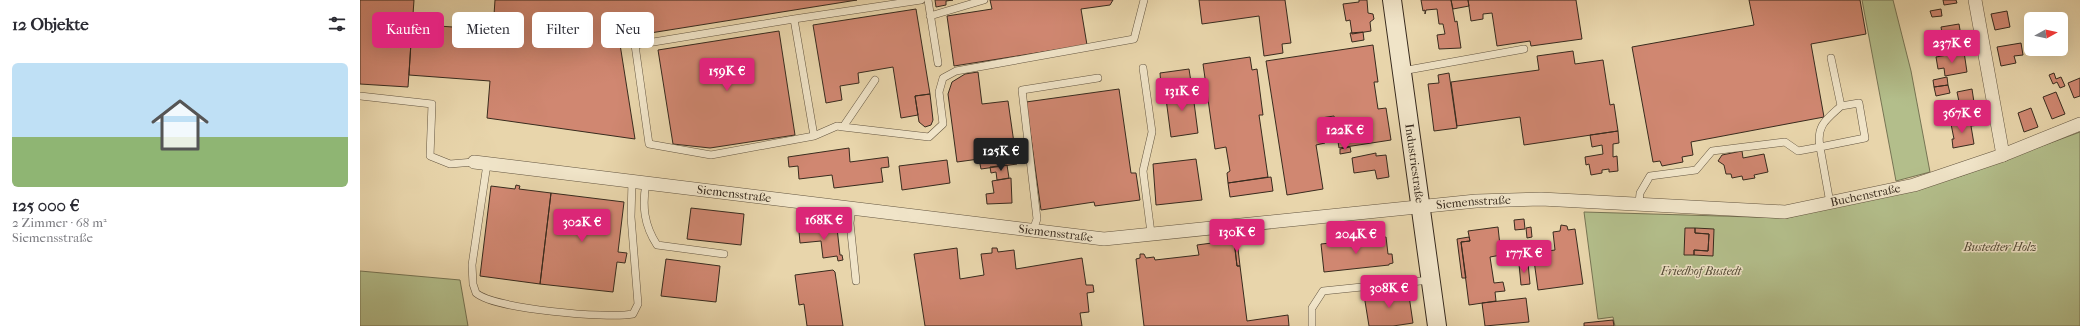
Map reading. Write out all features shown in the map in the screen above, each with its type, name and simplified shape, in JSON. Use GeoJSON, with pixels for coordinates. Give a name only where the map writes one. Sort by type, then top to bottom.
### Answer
{"type":"FeatureCollection","features":[{"type":"Feature","properties":{"kind":"street","name":"Industriestraße"},"geometry":{"type":"LineString","coordinates":[[1392,0],[1437,326]]}},
{"type":"Feature","properties":{"kind":"street"},"geometry":{"type":"LineString","coordinates":[[1975,0],[2003,155]]}},
{"type":"Feature","properties":{"kind":"street","name":"Buchenstraße"},"geometry":{"type":"LineString","coordinates":[[1640,203],[1785,212],[1914,185],[2003,155],[2080,124]]}},
{"type":"Feature","properties":{"kind":"street","name":"Siemensstraße"},"geometry":{"type":"LineString","coordinates":[[480,163],[1104,238],[1476,201],[1540,199],[1640,203]]}},
{"type":"Feature","properties":{"kind":"lane"},"geometry":{"type":"LineString","coordinates":[[921,0],[635,45],[649,144],[711,155],[814,136],[837,126],[929,137],[943,124],[939,92],[943,78],[956,71],[1134,39],[1144,0]]}},
{"type":"Feature","properties":{"kind":"lane"},"geometry":{"type":"LineString","coordinates":[[928,0],[938,63]]}},
{"type":"Feature","properties":{"kind":"lane"},"geometry":{"type":"LineString","coordinates":[[930,16],[984,0]]}},
{"type":"Feature","properties":{"kind":"lane"},"geometry":{"type":"LineString","coordinates":[[794,19],[814,136]]}},
{"type":"Feature","properties":{"kind":"lane"},"geometry":{"type":"LineString","coordinates":[[1402,71],[1524,49]]}},
{"type":"Feature","properties":{"kind":"lane"},"geometry":{"type":"LineString","coordinates":[[1831,58],[1841,106]]}},
{"type":"Feature","properties":{"kind":"lane"},"geometry":{"type":"LineString","coordinates":[[1142,68],[1152,132],[1143,171],[1151,233]]}},
{"type":"Feature","properties":{"kind":"lane"},"geometry":{"type":"LineString","coordinates":[[1033,230],[1037,219],[1022,90],[1098,78]]}},
{"type":"Feature","properties":{"kind":"lane"},"geometry":{"type":"LineString","coordinates":[[844,127],[875,80]]}},
{"type":"Feature","properties":{"kind":"lane"},"geometry":{"type":"LineString","coordinates":[[360,96],[432,104],[430,156],[450,164],[480,163],[472,265],[473,284],[476,293],[493,302],[557,312],[621,316],[633,314],[638,304],[631,217],[632,181]]}},
{"type":"Feature","properties":{"kind":"lane"},"geometry":{"type":"LineString","coordinates":[[1640,203],[1640,193],[1650,176],[1696,170],[1712,151],[1785,142],[1798,151],[1820,147],[1865,138],[1859,103],[1841,106],[1823,122],[1818,137],[1820,147],[1830,203]]}},
{"type":"Feature","properties":{"kind":"lane"},"geometry":{"type":"LineString","coordinates":[[646,183],[642,202],[649,232],[657,245],[724,254]]}},
{"type":"Feature","properties":{"kind":"lane"},"geometry":{"type":"LineString","coordinates":[[852,208],[850,223],[856,281]]}},
{"type":"Feature","properties":{"kind":"lane"},"geometry":{"type":"LineString","coordinates":[[1312,326],[1312,308],[1322,291],[1431,280]]}},
{"type":"Feature","properties":{"kind":"green space"},"geometry":{"type":"Polygon","coordinates":[[[1862,0],[1893,0],[1911,71],[1930,172],[1896,181],[1862,0]]]}},
{"type":"Feature","properties":{"kind":"green space","name":"Bustedter Holz"},"geometry":{"type":"Polygon","coordinates":[[[2080,132],[2080,326],[1615,326],[1613,317],[1598,319],[1584,212],[1787,218],[1961,176],[2080,132]]]}},
{"type":"Feature","properties":{"kind":"green space"},"geometry":{"type":"Polygon","coordinates":[[[360,271],[460,280],[468,326],[360,326],[360,271]]]}},
{"type":"Feature","properties":{"kind":"building"},"geometry":{"type":"Polygon","coordinates":[[[360,0],[414,0],[413,12],[372,12],[372,48],[411,48],[408,87],[360,84],[360,0]]]}},
{"type":"Feature","properties":{"kind":"building"},"geometry":{"type":"Polygon","coordinates":[[[495,0],[857,0],[654,32],[654,12],[601,12],[601,48],[621,48],[635,139],[487,118],[490,81],[409,75],[411,48],[444,48],[444,26],[452,27],[452,48],[524,48],[524,12],[494,12],[495,0]]]}},
{"type":"Feature","properties":{"kind":"building"},"geometry":{"type":"Polygon","coordinates":[[[935,0],[953,0],[946,1],[946,5],[936,7],[935,0]]]}},
{"type":"Feature","properties":{"kind":"building"},"geometry":{"type":"Polygon","coordinates":[[[990,0],[1113,0],[1110,5],[1081,9],[1087,45],[954,66],[947,16],[992,9],[990,0]]]}},
{"type":"Feature","properties":{"kind":"building"},"geometry":{"type":"Polygon","coordinates":[[[1199,0],[1285,0],[1291,43],[1282,44],[1283,53],[1264,56],[1259,16],[1202,24],[1199,0]]]}},
{"type":"Feature","properties":{"kind":"building"},"geometry":{"type":"Polygon","coordinates":[[[1359,0],[1367,0],[1368,13],[1373,14],[1374,19],[1370,22],[1371,31],[1352,34],[1350,20],[1346,21],[1343,4],[1359,2],[1359,0]]]}},
{"type":"Feature","properties":{"kind":"building"},"geometry":{"type":"Polygon","coordinates":[[[1421,0],[1451,0],[1455,22],[1457,21],[1461,48],[1439,49],[1437,35],[1445,34],[1443,24],[1439,24],[1437,9],[1426,10],[1425,14],[1421,0]]]}},
{"type":"Feature","properties":{"kind":"building"},"geometry":{"type":"Polygon","coordinates":[[[1451,0],[1468,0],[1469,6],[1453,9],[1451,0]]]}},
{"type":"Feature","properties":{"kind":"building"},"geometry":{"type":"Polygon","coordinates":[[[1468,0],[1576,0],[1582,39],[1531,46],[1530,41],[1497,46],[1492,13],[1483,14],[1483,19],[1471,21],[1468,0]]]}},
{"type":"Feature","properties":{"kind":"building"},"geometry":{"type":"Polygon","coordinates":[[[1749,0],[1860,0],[1866,34],[1811,44],[1824,117],[1691,142],[1693,155],[1682,157],[1683,162],[1662,166],[1660,161],[1653,162],[1632,47],[1754,25],[1749,0]]]}},
{"type":"Feature","properties":{"kind":"building"},"geometry":{"type":"Polygon","coordinates":[[[1943,0],[1956,0],[1957,3],[1944,5],[1943,0]]]}},
{"type":"Feature","properties":{"kind":"building"},"geometry":{"type":"Polygon","coordinates":[[[916,9],[930,94],[915,96],[918,115],[901,118],[893,67],[858,73],[859,83],[840,86],[842,100],[826,103],[813,25],[916,9]]]}},
{"type":"Feature","properties":{"kind":"building"},"geometry":{"type":"Polygon","coordinates":[[[1941,9],[1942,16],[1932,17],[1930,11],[1941,9]]]}},
{"type":"Feature","properties":{"kind":"building"},"geometry":{"type":"Polygon","coordinates":[[[2007,11],[2010,27],[1995,30],[1991,14],[2007,11]]]}},
{"type":"Feature","properties":{"kind":"building"},"geometry":{"type":"Polygon","coordinates":[[[1959,24],[1962,42],[1944,45],[1941,27],[1959,24]]]}},
{"type":"Feature","properties":{"kind":"building"},"geometry":{"type":"Polygon","coordinates":[[[779,31],[795,135],[710,148],[673,144],[658,50],[779,31]]]}},
{"type":"Feature","properties":{"kind":"building"},"geometry":{"type":"Polygon","coordinates":[[[1363,32],[1364,40],[1352,42],[1350,33],[1363,32]]]}},
{"type":"Feature","properties":{"kind":"building"},"geometry":{"type":"Polygon","coordinates":[[[2021,43],[2023,55],[2014,56],[2016,63],[2001,66],[1997,47],[2021,43]]]}},
{"type":"Feature","properties":{"kind":"building"},"geometry":{"type":"Polygon","coordinates":[[[1373,45],[1378,82],[1374,82],[1378,109],[1386,108],[1391,140],[1339,148],[1334,116],[1321,118],[1325,143],[1316,145],[1323,189],[1287,195],[1266,61],[1373,45]]]}},
{"type":"Feature","properties":{"kind":"building"},"geometry":{"type":"Polygon","coordinates":[[[1573,51],[1575,64],[1603,60],[1610,105],[1614,104],[1618,131],[1524,145],[1520,117],[1457,126],[1451,82],[1539,70],[1537,56],[1573,51]]]}},
{"type":"Feature","properties":{"kind":"building"},"geometry":{"type":"Polygon","coordinates":[[[1964,52],[1967,72],[1945,76],[1944,68],[1938,69],[1936,57],[1964,52]]]}},
{"type":"Feature","properties":{"kind":"building"},"geometry":{"type":"Polygon","coordinates":[[[1250,57],[1252,70],[1257,69],[1263,115],[1259,115],[1268,177],[1228,183],[1227,173],[1230,171],[1226,147],[1215,149],[1203,64],[1250,57]]]}},
{"type":"Feature","properties":{"kind":"building"},"geometry":{"type":"Polygon","coordinates":[[[1189,69],[1191,82],[1161,86],[1160,73],[1189,69]]]}},
{"type":"Feature","properties":{"kind":"building"},"geometry":{"type":"Polygon","coordinates":[[[978,72],[982,104],[1008,101],[1017,164],[981,169],[979,159],[957,162],[948,94],[952,82],[965,74],[978,72]]]}},
{"type":"Feature","properties":{"kind":"building"},"geometry":{"type":"Polygon","coordinates":[[[1449,73],[1457,128],[1434,131],[1428,84],[1439,83],[1438,75],[1449,73]]]}},
{"type":"Feature","properties":{"kind":"building"},"geometry":{"type":"Polygon","coordinates":[[[2054,73],[2056,79],[2061,77],[2065,86],[2060,88],[2057,82],[2053,84],[2049,75],[2054,73]]]}},
{"type":"Feature","properties":{"kind":"building"},"geometry":{"type":"Polygon","coordinates":[[[1947,77],[1948,85],[1934,87],[1933,80],[1947,77]]]}},
{"type":"Feature","properties":{"kind":"building"},"geometry":{"type":"Polygon","coordinates":[[[2080,78],[2080,96],[2074,98],[2068,83],[2080,78]]]}},
{"type":"Feature","properties":{"kind":"building"},"geometry":{"type":"Polygon","coordinates":[[[1948,85],[1950,93],[1936,96],[1934,87],[1948,85]]]}},
{"type":"Feature","properties":{"kind":"building"},"geometry":{"type":"Polygon","coordinates":[[[1192,87],[1198,133],[1171,137],[1165,91],[1192,87]]]}},
{"type":"Feature","properties":{"kind":"building"},"geometry":{"type":"Polygon","coordinates":[[[1119,89],[1131,173],[1136,173],[1140,200],[1095,206],[1094,202],[1041,210],[1026,102],[1119,89]]]}},
{"type":"Feature","properties":{"kind":"building"},"geometry":{"type":"Polygon","coordinates":[[[1972,89],[1975,109],[1961,111],[1957,92],[1972,89]]]}},
{"type":"Feature","properties":{"kind":"building"},"geometry":{"type":"Polygon","coordinates":[[[2056,92],[2065,114],[2052,119],[2043,97],[2056,92]]]}},
{"type":"Feature","properties":{"kind":"building"},"geometry":{"type":"Polygon","coordinates":[[[930,94],[933,120],[931,125],[925,127],[919,122],[915,96],[930,94]]]}},
{"type":"Feature","properties":{"kind":"building"},"geometry":{"type":"Polygon","coordinates":[[[2031,108],[2038,127],[2024,132],[2018,113],[2031,108]]]}},
{"type":"Feature","properties":{"kind":"building"},"geometry":{"type":"Polygon","coordinates":[[[1978,118],[1979,125],[1971,126],[1970,120],[1978,118]]]}},
{"type":"Feature","properties":{"kind":"building"},"geometry":{"type":"Polygon","coordinates":[[[1970,120],[1974,144],[1953,148],[1952,139],[1954,139],[1951,124],[1949,124],[1970,120]]]}},
{"type":"Feature","properties":{"kind":"building"},"geometry":{"type":"Polygon","coordinates":[[[1618,131],[1619,143],[1613,144],[1613,157],[1617,156],[1618,171],[1609,172],[1609,169],[1602,170],[1602,173],[1591,175],[1589,164],[1586,165],[1585,157],[1603,154],[1602,145],[1592,147],[1590,135],[1618,131]]]}},
{"type":"Feature","properties":{"kind":"building"},"geometry":{"type":"Polygon","coordinates":[[[1350,147],[1351,152],[1340,154],[1340,149],[1350,147]]]}},
{"type":"Feature","properties":{"kind":"building"},"geometry":{"type":"Polygon","coordinates":[[[849,148],[850,162],[888,157],[889,167],[881,168],[883,182],[834,188],[832,175],[799,179],[798,166],[789,167],[788,157],[849,148]]]}},
{"type":"Feature","properties":{"kind":"building"},"geometry":{"type":"Polygon","coordinates":[[[1742,151],[1743,158],[1764,154],[1768,172],[1754,175],[1755,178],[1743,180],[1742,176],[1732,178],[1731,174],[1726,174],[1724,165],[1718,161],[1722,155],[1742,151]]]}},
{"type":"Feature","properties":{"kind":"building"},"geometry":{"type":"Polygon","coordinates":[[[1376,153],[1376,156],[1386,155],[1389,177],[1377,179],[1375,170],[1354,173],[1352,158],[1376,153]]]}},
{"type":"Feature","properties":{"kind":"building"},"geometry":{"type":"Polygon","coordinates":[[[1196,159],[1202,200],[1156,205],[1153,164],[1196,159]]]}},
{"type":"Feature","properties":{"kind":"building"},"geometry":{"type":"Polygon","coordinates":[[[947,160],[950,183],[902,190],[899,166],[947,160]]]}},
{"type":"Feature","properties":{"kind":"building"},"geometry":{"type":"Polygon","coordinates":[[[1007,165],[1009,178],[997,180],[996,172],[991,173],[990,167],[1007,165]]]}},
{"type":"Feature","properties":{"kind":"building"},"geometry":{"type":"Polygon","coordinates":[[[1271,177],[1273,191],[1230,197],[1228,183],[1271,177]]]}},
{"type":"Feature","properties":{"kind":"building"},"geometry":{"type":"Polygon","coordinates":[[[1011,178],[1012,203],[987,204],[986,194],[994,193],[992,181],[1011,178]]]}},
{"type":"Feature","properties":{"kind":"building"},"geometry":{"type":"Polygon","coordinates":[[[516,185],[520,186],[519,189],[551,193],[540,284],[480,276],[491,186],[515,189],[516,185]]]}},
{"type":"Feature","properties":{"kind":"building"},"geometry":{"type":"Polygon","coordinates":[[[551,193],[624,202],[618,252],[627,253],[625,263],[617,262],[613,292],[540,284],[551,193]]]}},
{"type":"Feature","properties":{"kind":"building"},"geometry":{"type":"Polygon","coordinates":[[[691,208],[744,214],[741,245],[687,239],[691,208]]]}},
{"type":"Feature","properties":{"kind":"building"},"geometry":{"type":"Polygon","coordinates":[[[1524,219],[1525,229],[1515,230],[1514,220],[1524,219]]]}},
{"type":"Feature","properties":{"kind":"building"},"geometry":{"type":"Polygon","coordinates":[[[1561,225],[1567,226],[1568,230],[1575,229],[1583,284],[1538,290],[1533,253],[1555,250],[1553,232],[1560,231],[1561,225]]]}},
{"type":"Feature","properties":{"kind":"building"},"geometry":{"type":"Polygon","coordinates":[[[823,226],[837,228],[840,255],[842,255],[843,260],[838,261],[837,256],[823,258],[821,241],[800,243],[799,232],[822,229],[823,226]]]}},
{"type":"Feature","properties":{"kind":"building"},"geometry":{"type":"Polygon","coordinates":[[[1498,227],[1501,255],[1490,257],[1494,283],[1503,282],[1505,291],[1495,292],[1496,301],[1469,305],[1461,242],[1470,241],[1468,231],[1498,227]]]}},
{"type":"Feature","properties":{"kind":"building"},"geometry":{"type":"Polygon","coordinates":[[[1531,227],[1532,237],[1527,238],[1526,228],[1531,227]]]}},
{"type":"Feature","properties":{"kind":"building"},"geometry":{"type":"Polygon","coordinates":[[[1685,228],[1695,228],[1695,233],[1709,234],[1708,251],[1694,250],[1694,255],[1684,255],[1685,228]]]}},
{"type":"Feature","properties":{"kind":"building"},"geometry":{"type":"Polygon","coordinates":[[[1695,228],[1714,229],[1713,256],[1694,255],[1694,250],[1708,251],[1709,234],[1695,233],[1695,228]]]}},
{"type":"Feature","properties":{"kind":"building"},"geometry":{"type":"Polygon","coordinates":[[[1386,237],[1388,254],[1392,254],[1393,263],[1389,265],[1324,272],[1321,244],[1386,237]]]}},
{"type":"Feature","properties":{"kind":"building"},"geometry":{"type":"Polygon","coordinates":[[[1469,237],[1470,241],[1461,242],[1466,278],[1462,278],[1457,239],[1469,237]]]}},
{"type":"Feature","properties":{"kind":"building"},"geometry":{"type":"Polygon","coordinates":[[[1234,240],[1237,266],[1240,266],[1247,321],[1288,315],[1289,326],[1144,326],[1136,259],[1140,258],[1140,254],[1144,254],[1146,258],[1154,257],[1155,260],[1199,255],[1197,245],[1234,240]]]}},
{"type":"Feature","properties":{"kind":"building"},"geometry":{"type":"Polygon","coordinates":[[[1234,240],[1237,240],[1240,266],[1237,266],[1234,240]]]}},
{"type":"Feature","properties":{"kind":"building"},"geometry":{"type":"Polygon","coordinates":[[[957,248],[960,279],[984,275],[981,254],[992,253],[992,248],[997,248],[998,252],[1014,250],[1016,269],[1082,258],[1086,285],[1093,285],[1094,292],[1087,293],[1089,312],[1080,313],[1082,326],[925,326],[914,254],[957,248]]]}},
{"type":"Feature","properties":{"kind":"building"},"geometry":{"type":"Polygon","coordinates":[[[666,259],[720,266],[716,302],[661,296],[666,259]]]}},
{"type":"Feature","properties":{"kind":"building"},"geometry":{"type":"Polygon","coordinates":[[[1528,263],[1530,284],[1521,285],[1519,264],[1528,263]]]}},
{"type":"Feature","properties":{"kind":"building"},"geometry":{"type":"Polygon","coordinates":[[[833,270],[835,272],[843,326],[807,326],[804,304],[799,305],[795,275],[833,270]]]}},
{"type":"Feature","properties":{"kind":"building"},"geometry":{"type":"Polygon","coordinates":[[[1408,289],[1413,323],[1393,326],[1369,326],[1364,295],[1408,289]]]}},
{"type":"Feature","properties":{"kind":"building"},"geometry":{"type":"Polygon","coordinates":[[[1526,298],[1529,322],[1485,326],[1482,303],[1526,298]]]}},
{"type":"Feature","properties":{"kind":"building"},"geometry":{"type":"Polygon","coordinates":[[[1613,320],[1614,326],[1584,326],[1584,323],[1613,320]]]}},
{"type":"Feature","properties":{"kind":"park label","name":"Friedhof Bustedt"},"geometry":{"type":"Point","coordinates":[1701,271]}}]}
